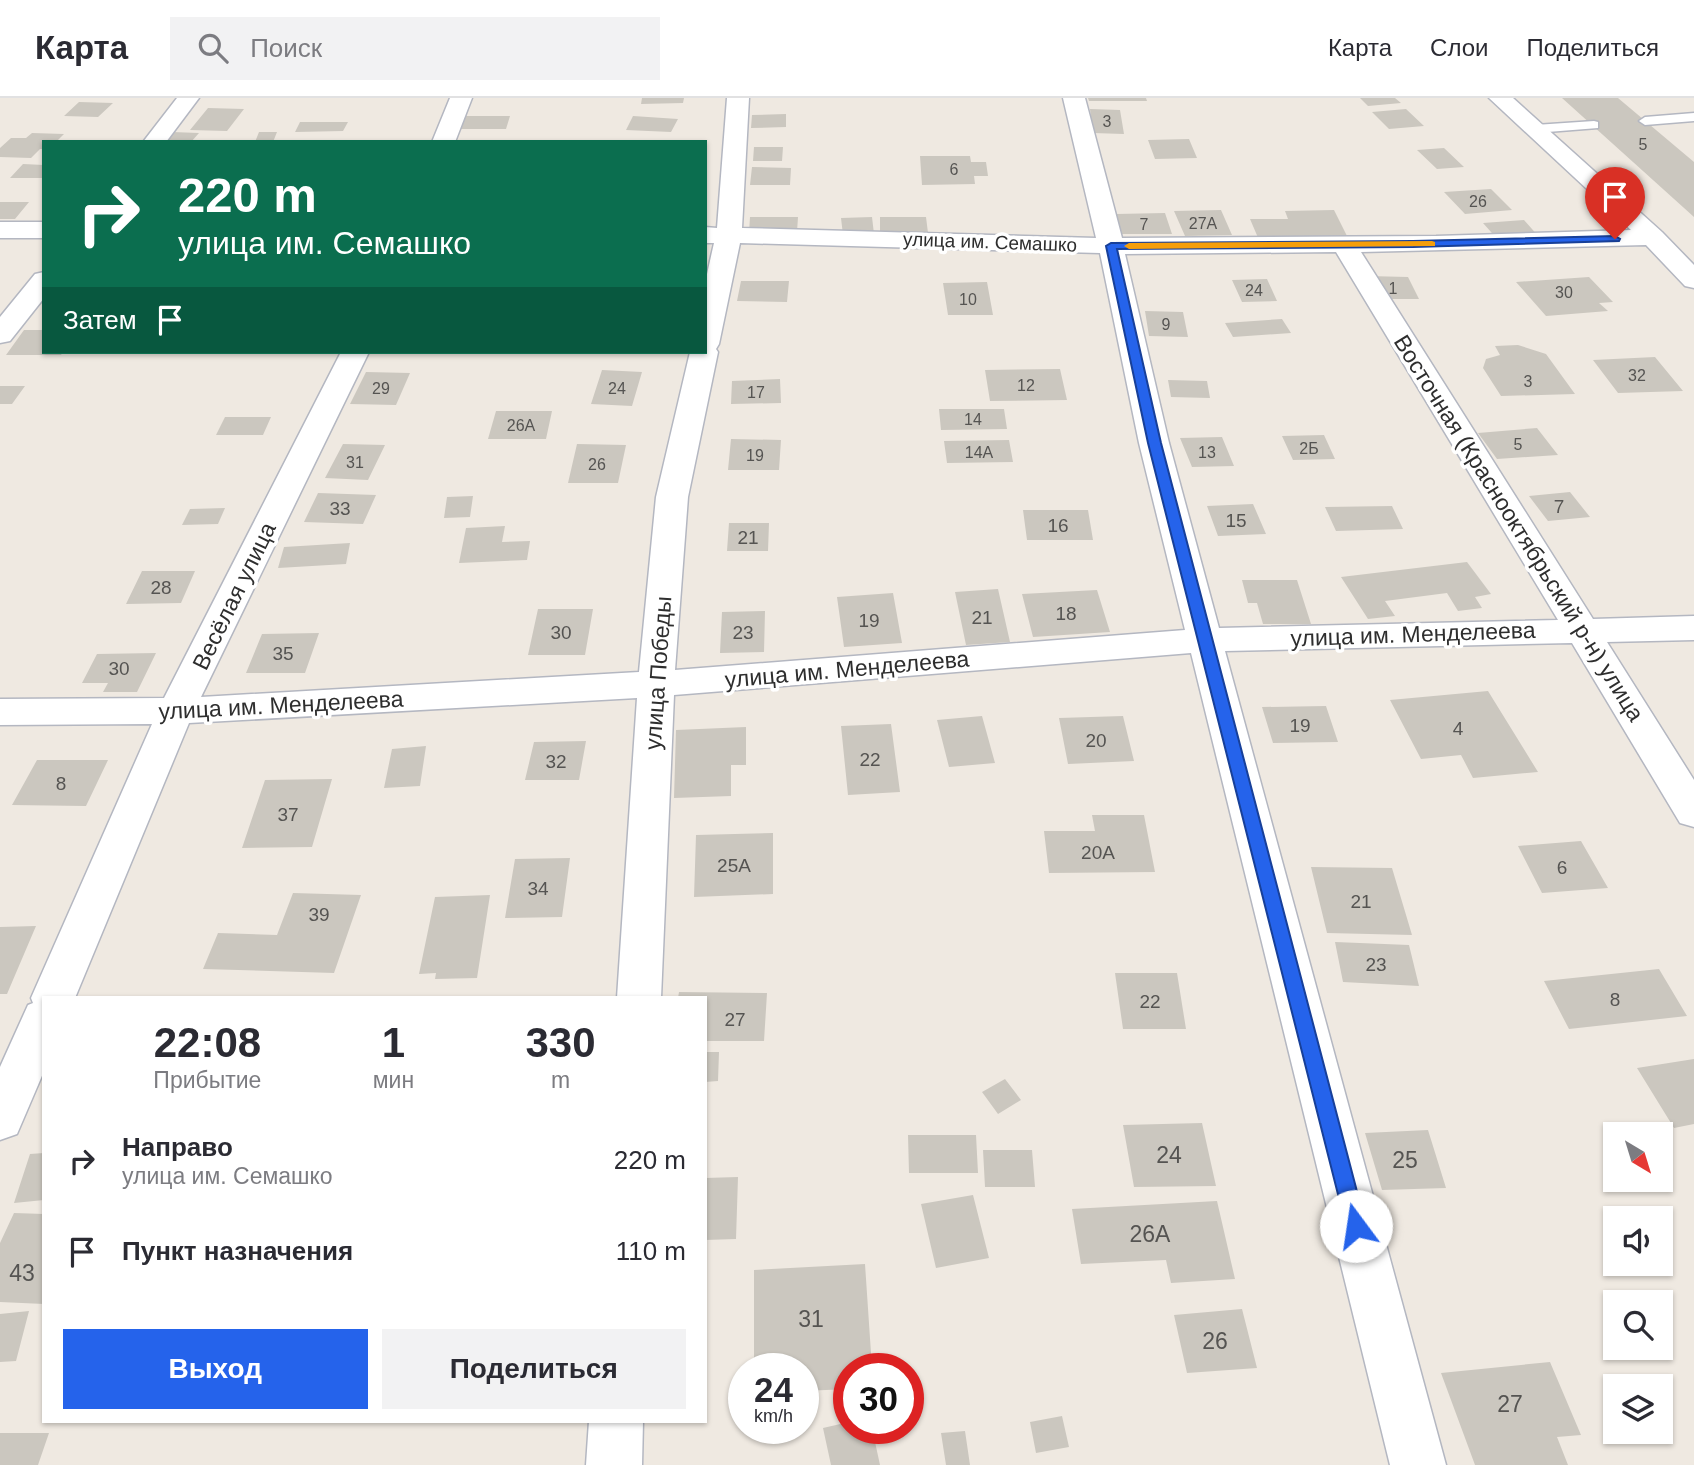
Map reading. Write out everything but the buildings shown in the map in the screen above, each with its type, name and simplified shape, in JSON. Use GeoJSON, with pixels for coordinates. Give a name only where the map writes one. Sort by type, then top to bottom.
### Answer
{"type":"FeatureCollection","features":[{"type":"Feature","properties":{"kind":"street"},"geometry":{"type":"LineString","coordinates":[[156,140],[188,98]]}},
{"type":"Feature","properties":{"kind":"street"},"geometry":{"type":"LineString","coordinates":[[444,140],[461,98]]}},
{"type":"Feature","properties":{"kind":"street"},"geometry":{"type":"LineString","coordinates":[[707,326],[717,234],[738,98]]}},
{"type":"Feature","properties":{"kind":"street"},"geometry":{"type":"LineString","coordinates":[[1074,98],[1111,246],[1154,443],[1418,1465]]}},
{"type":"Feature","properties":{"kind":"street"},"geometry":{"type":"LineString","coordinates":[[1500,98],[1653,237],[1694,280]]}},
{"type":"Feature","properties":{"kind":"street"},"geometry":{"type":"LineString","coordinates":[[0,230],[42,230]]}},
{"type":"Feature","properties":{"kind":"street","name":"улица им. Семашко"},"geometry":{"type":"LineString","coordinates":[[717,234],[1111,246],[1344,245],[1653,237]]}},
{"type":"Feature","properties":{"kind":"street","name":"Восточная (Краснооктябрьский р-н) улица"},"geometry":{"type":"LineString","coordinates":[[1344,245],[1694,812]]}},
{"type":"Feature","properties":{"kind":"street"},"geometry":{"type":"LineString","coordinates":[[0,335],[42,283]]}},
{"type":"Feature","properties":{"kind":"street","name":"Весёлая улица"},"geometry":{"type":"LineString","coordinates":[[53,996],[176,711],[354,354]]}},
{"type":"Feature","properties":{"kind":"street","name":"улица Победы"},"geometry":{"type":"LineString","coordinates":[[639,996],[656,684],[672,497],[704,354]]}},
{"type":"Feature","properties":{"kind":"street","name":"улица им. Менделеева"},"geometry":{"type":"LineString","coordinates":[[0,712],[176,711],[656,684],[1205,640],[1694,628]]}},
{"type":"Feature","properties":{"kind":"street"},"geometry":{"type":"LineString","coordinates":[[0,1119],[42,1023]]}},
{"type":"Feature","properties":{"kind":"street"},"geometry":{"type":"LineString","coordinates":[[614,1465],[617,1423]]}},
{"type":"Feature","properties":{"kind":"lane"},"geometry":{"type":"LineString","coordinates":[[1645,121],[1694,117]]}},
{"type":"Feature","properties":{"kind":"lane"},"geometry":{"type":"LineString","coordinates":[[1535,129],[1594,125]]}},
{"type":"Feature","properties":{"kind":"slow traffic"},"geometry":{"type":"LineString","coordinates":[[1129,246],[1432,244]]}},
{"type":"Feature","properties":{"kind":"route"},"geometry":{"type":"LineString","coordinates":[[1356,1226],[1154,443],[1111,246],[1413,244],[1615,239]]}}]}
